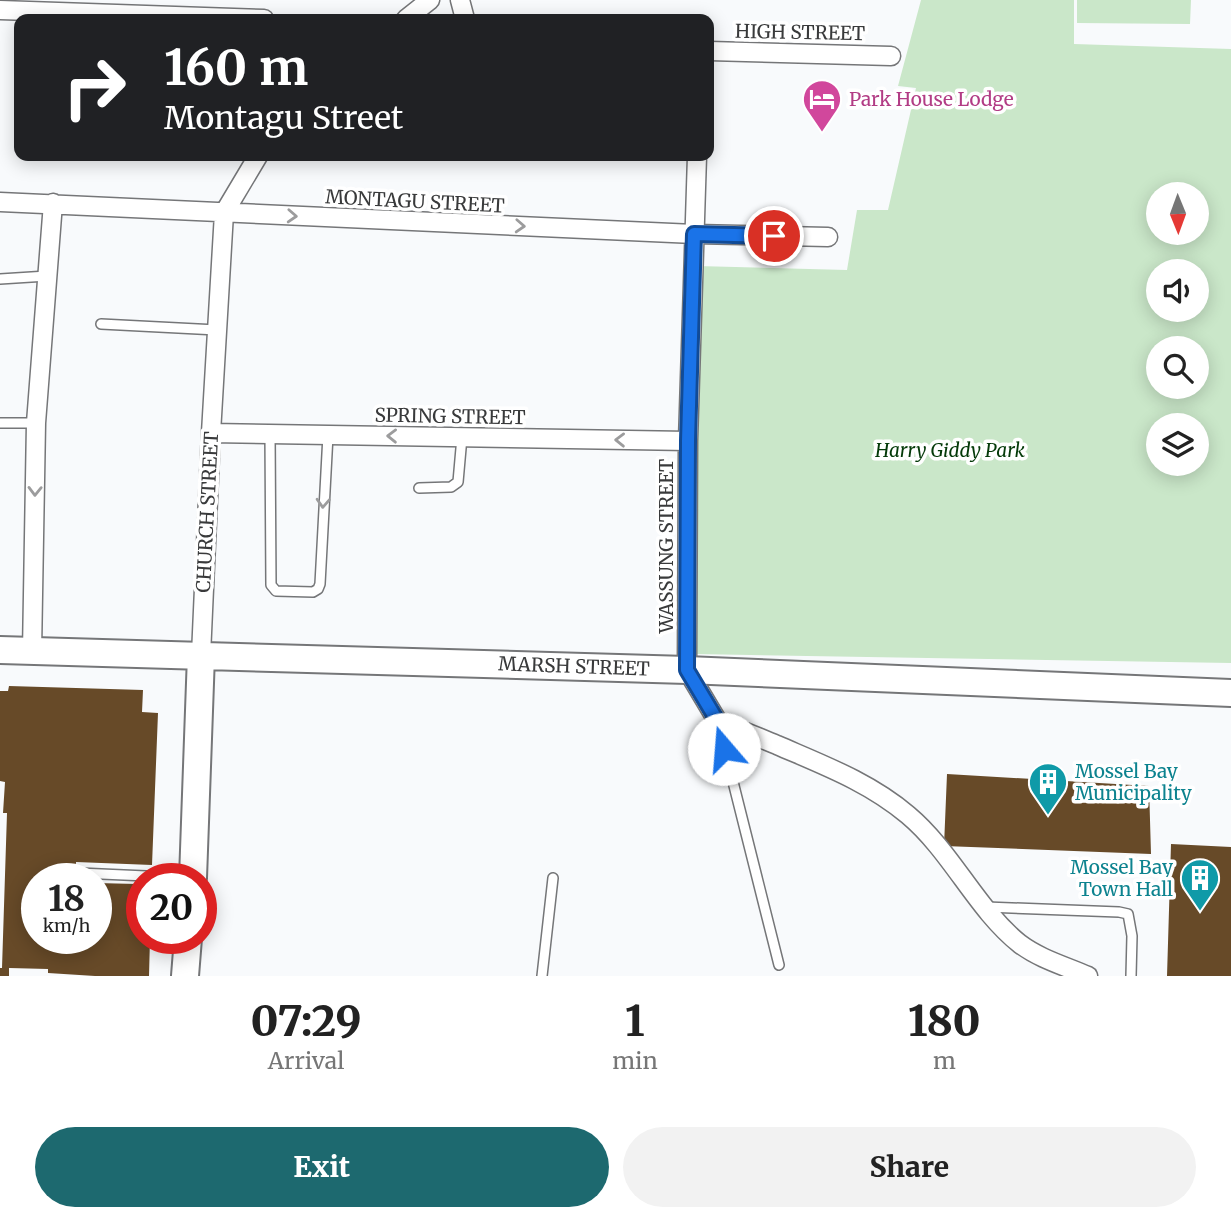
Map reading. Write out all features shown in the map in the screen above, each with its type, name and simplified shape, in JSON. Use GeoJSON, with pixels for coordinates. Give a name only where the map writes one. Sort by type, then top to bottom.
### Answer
{"type":"FeatureCollection","features":[{"type":"Feature","properties":{"kind":"street"},"geometry":{"type":"LineString","coordinates":[[412,14],[430,0]]}},
{"type":"Feature","properties":{"kind":"street"},"geometry":{"type":"LineString","coordinates":[[0,10],[230,9],[247,14]]}},
{"type":"Feature","properties":{"kind":"street","name":"HIGH STREET"},"geometry":{"type":"LineString","coordinates":[[714,51],[891,55]]}},
{"type":"Feature","properties":{"kind":"street","name":"CHURCH STREET"},"geometry":{"type":"LineString","coordinates":[[194,863],[211,433],[224,213],[255,161]]}},
{"type":"Feature","properties":{"kind":"street","name":"WASSUNG STREET"},"geometry":{"type":"LineString","coordinates":[[687,670],[688,441],[697,161]]}},
{"type":"Feature","properties":{"kind":"street","name":"MONTAGU STREET"},"geometry":{"type":"LineString","coordinates":[[0,202],[694,234],[828,237]]}},
{"type":"Feature","properties":{"kind":"street"},"geometry":{"type":"LineString","coordinates":[[32,652],[36,423],[52,203]]}},
{"type":"Feature","properties":{"kind":"street","name":"SPRING STREET"},"geometry":{"type":"LineString","coordinates":[[211,433],[688,441]]}},
{"type":"Feature","properties":{"kind":"street","name":"MARSH STREET"},"geometry":{"type":"LineString","coordinates":[[0,650],[687,670],[1231,693]]}},
{"type":"Feature","properties":{"kind":"street"},"geometry":{"type":"LineString","coordinates":[[687,670],[718,722],[809,758],[876,791],[932,838],[1003,928],[1022,945],[1088,976]]}},
{"type":"Feature","properties":{"kind":"street"},"geometry":{"type":"LineString","coordinates":[[185,976],[187,954]]}},
{"type":"Feature","properties":{"kind":"lane"},"geometry":{"type":"LineString","coordinates":[[0,279],[47,276]]}},
{"type":"Feature","properties":{"kind":"lane"},"geometry":{"type":"LineString","coordinates":[[101,324],[217,330]]}},
{"type":"Feature","properties":{"kind":"lane"},"geometry":{"type":"LineString","coordinates":[[0,423],[36,423]]}},
{"type":"Feature","properties":{"kind":"lane"},"geometry":{"type":"LineString","coordinates":[[270,434],[271,585],[276,591],[313,593],[320,584],[328,435]]}},
{"type":"Feature","properties":{"kind":"lane"},"geometry":{"type":"LineString","coordinates":[[419,488],[451,487],[458,482],[462,437]]}},
{"type":"Feature","properties":{"kind":"lane"},"geometry":{"type":"LineString","coordinates":[[718,722],[779,965]]}},
{"type":"Feature","properties":{"kind":"lane"},"geometry":{"type":"LineString","coordinates":[[542,976],[553,878]]}},
{"type":"Feature","properties":{"kind":"lane"},"geometry":{"type":"LineString","coordinates":[[986,907],[1128,914],[1132,936],[1131,976]]}},
{"type":"Feature","properties":{"kind":"green space","name":"Harry Giddy Park"},"geometry":{"type":"Polygon","coordinates":[[[921,0],[1074,0],[1074,44],[1231,49],[1231,663],[694,654],[697,266],[847,270],[857,210],[888,210],[916,88],[898,86],[921,0]]]}},
{"type":"Feature","properties":{"kind":"green space"},"geometry":{"type":"Polygon","coordinates":[[[1077,0],[1191,0],[1190,24],[1077,23],[1077,0]]]}},
{"type":"Feature","properties":{"kind":"building"},"geometry":{"type":"Polygon","coordinates":[[[9,686],[143,690],[142,712],[158,713],[152,863],[21,863],[21,954],[112,954],[112,883],[126,884],[126,954],[150,954],[149,976],[95,976],[48,973],[48,969],[9,968],[9,976],[0,976],[7,813],[3,813],[5,782],[0,781],[0,691],[8,691],[9,686]]]}},
{"type":"Feature","properties":{"kind":"building","name":"Mossel Bay Municipality"},"geometry":{"type":"Polygon","coordinates":[[[947,774],[1149,786],[1151,854],[944,846],[947,774]]]}},
{"type":"Feature","properties":{"kind":"building","name":"Mossel Bay Town Hall"},"geometry":{"type":"Polygon","coordinates":[[[1171,844],[1231,847],[1231,976],[1167,976],[1171,844]]]}},
{"type":"Feature","properties":{"kind":"place","name":"Park House Lodge"},"geometry":{"type":"Point","coordinates":[822,133]}},
{"type":"Feature","properties":{"kind":"place","name":"Mossel Bay Municipality"},"geometry":{"type":"Point","coordinates":[1048,816]}},
{"type":"Feature","properties":{"kind":"place","name":"Mossel Bay Town Hall"},"geometry":{"type":"Point","coordinates":[1200,912]}},
{"type":"Feature","properties":{"kind":"route"},"geometry":{"type":"LineString","coordinates":[[724,749],[718,722],[687,670],[688,441],[694,234],[774,236]]}}]}
